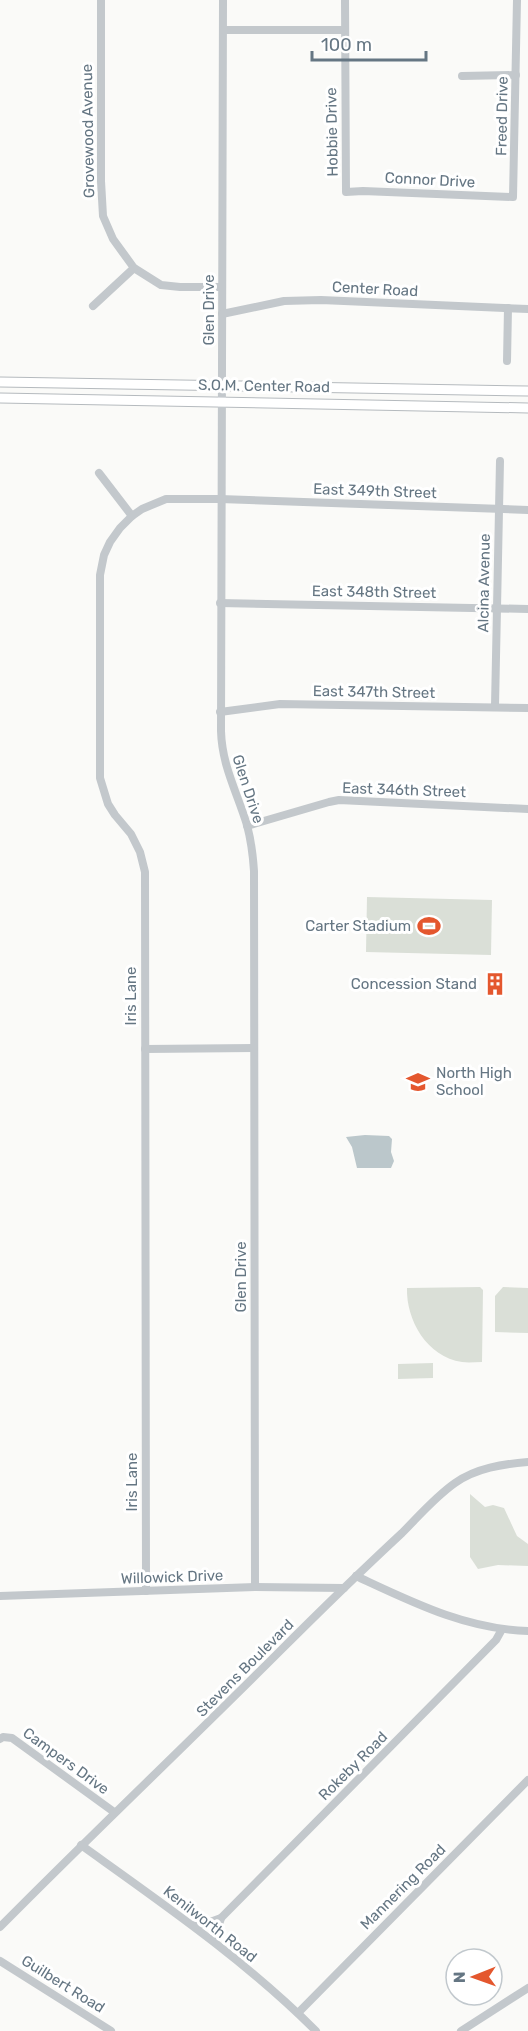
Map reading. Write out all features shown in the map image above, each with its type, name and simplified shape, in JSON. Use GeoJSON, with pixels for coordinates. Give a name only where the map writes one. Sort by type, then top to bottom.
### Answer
{"type":"FeatureCollection","features":[{"type":"Feature","properties":{"kind":"main road","name":"S.O.M. Center Road"},"geometry":{"type":"LineString","coordinates":[[0,382],[528,391]]}},
{"type":"Feature","properties":{"kind":"main road","name":"S.O.M. Center Road"},"geometry":{"type":"LineString","coordinates":[[0,398],[528,408]]}},
{"type":"Feature","properties":{"kind":"street","name":"Grovewood Avenue"},"geometry":{"type":"LineString","coordinates":[[101,0],[103,216],[113,239],[134,268],[161,285],[222,287]]}},
{"type":"Feature","properties":{"kind":"street","name":"Glen Drive"},"geometry":{"type":"LineString","coordinates":[[223,0],[220,712],[223,758],[247,826],[254,872],[255,1587]]}},
{"type":"Feature","properties":{"kind":"street","name":"Hobbie Drive"},"geometry":{"type":"LineString","coordinates":[[345,0],[346,192]]}},
{"type":"Feature","properties":{"kind":"street","name":"Freed Drive"},"geometry":{"type":"LineString","coordinates":[[513,197],[517,0]]}},
{"type":"Feature","properties":{"kind":"street"},"geometry":{"type":"LineString","coordinates":[[223,30],[344,30]]}},
{"type":"Feature","properties":{"kind":"street"},"geometry":{"type":"LineString","coordinates":[[462,75],[516,75]]}},
{"type":"Feature","properties":{"kind":"street","name":"Connor Drive"},"geometry":{"type":"LineString","coordinates":[[346,192],[513,197]]}},
{"type":"Feature","properties":{"kind":"street"},"geometry":{"type":"LineString","coordinates":[[93,306],[134,268]]}},
{"type":"Feature","properties":{"kind":"street","name":"Center Road"},"geometry":{"type":"LineString","coordinates":[[222,314],[284,301],[321,300],[528,309]]}},
{"type":"Feature","properties":{"kind":"street"},"geometry":{"type":"LineString","coordinates":[[507,361],[508,308]]}},
{"type":"Feature","properties":{"kind":"street","name":"Alcina Avenue"},"geometry":{"type":"LineString","coordinates":[[495,706],[500,461]]}},
{"type":"Feature","properties":{"kind":"street"},"geometry":{"type":"LineString","coordinates":[[99,473],[132,516]]}},
{"type":"Feature","properties":{"kind":"street","name":"Iris Lane"},"geometry":{"type":"LineString","coordinates":[[146,1591],[144,872],[141,852],[131,834],[108,804],[100,778],[100,575],[104,555],[110,542],[132,516],[142,509],[166,499],[220,499]]}},
{"type":"Feature","properties":{"kind":"street","name":"East 349th Street"},"geometry":{"type":"LineString","coordinates":[[220,499],[528,510]]}},
{"type":"Feature","properties":{"kind":"street","name":"East 348th Street"},"geometry":{"type":"LineString","coordinates":[[220,603],[528,609]]}},
{"type":"Feature","properties":{"kind":"street","name":"East 347th Street"},"geometry":{"type":"LineString","coordinates":[[220,712],[280,704],[528,708]]}},
{"type":"Feature","properties":{"kind":"street","name":"East 346th Street"},"geometry":{"type":"LineString","coordinates":[[247,826],[339,800],[528,809]]}},
{"type":"Feature","properties":{"kind":"street"},"geometry":{"type":"LineString","coordinates":[[145,1049],[254,1048]]}},
{"type":"Feature","properties":{"kind":"street","name":"Stevens Boulevard"},"geometry":{"type":"LineString","coordinates":[[0,1927],[356,1575],[456,1482],[475,1472],[497,1466],[528,1462]]}},
{"type":"Feature","properties":{"kind":"street"},"geometry":{"type":"LineString","coordinates":[[356,1575],[431,1610],[461,1621],[501,1631],[528,1631]]}},
{"type":"Feature","properties":{"kind":"street","name":"Willowick Drive"},"geometry":{"type":"LineString","coordinates":[[0,1596],[255,1587],[344,1588]]}},
{"type":"Feature","properties":{"kind":"street","name":"Rokeby Road"},"geometry":{"type":"LineString","coordinates":[[220,1918],[496,1640],[501,1631]]}},
{"type":"Feature","properties":{"kind":"street","name":"Campers Drive"},"geometry":{"type":"LineString","coordinates":[[0,1739],[12,1738],[114,1812]]}},
{"type":"Feature","properties":{"kind":"street","name":"Mannering Road"},"geometry":{"type":"LineString","coordinates":[[298,2013],[528,1780]]}},
{"type":"Feature","properties":{"kind":"street","name":"Kenilworth Road"},"geometry":{"type":"LineString","coordinates":[[81,1845],[214,1941],[316,2031]]}},
{"type":"Feature","properties":{"kind":"street"},"geometry":{"type":"LineString","coordinates":[[193,1925],[220,1918],[214,1941]]}},
{"type":"Feature","properties":{"kind":"street","name":"Guilbert Road"},"geometry":{"type":"LineString","coordinates":[[0,1961],[111,2031]]}},
{"type":"Feature","properties":{"kind":"street"},"geometry":{"type":"LineString","coordinates":[[461,2031],[528,1988]]}},
{"type":"Feature","properties":{"kind":"shaded area","name":"Carter Stadium"},"geometry":{"type":"Polygon","coordinates":[[[367,897],[492,900],[491,955],[366,952],[367,897]]]}},
{"type":"Feature","properties":{"kind":"shaded area"},"geometry":{"type":"Polygon","coordinates":[[[389,1136],[392,1139],[391,1152],[394,1161],[391,1168],[357,1168],[352,1147],[346,1137],[389,1136]]]}},
{"type":"Feature","properties":{"kind":"shaded area"},"geometry":{"type":"Polygon","coordinates":[[[480,1287],[483,1290],[482,1362],[450,1359],[438,1353],[421,1335],[415,1324],[410,1312],[407,1288],[480,1287]]]}},
{"type":"Feature","properties":{"kind":"shaded area"},"geometry":{"type":"Polygon","coordinates":[[[503,1287],[528,1288],[528,1333],[495,1332],[495,1296],[503,1287]]]}},
{"type":"Feature","properties":{"kind":"shaded area"},"geometry":{"type":"Polygon","coordinates":[[[433,1363],[433,1378],[398,1379],[398,1364],[433,1363]]]}},
{"type":"Feature","properties":{"kind":"shaded area"},"geometry":{"type":"Polygon","coordinates":[[[470,1494],[485,1507],[493,1505],[504,1508],[517,1536],[528,1544],[528,1566],[498,1565],[478,1569],[470,1557],[470,1494]]]}},
{"type":"Feature","properties":{"kind":"place","name":"Carter Stadium"},"geometry":{"type":"Point","coordinates":[429,926]}},
{"type":"Feature","properties":{"kind":"place","name":"Concession Stand"},"geometry":{"type":"Point","coordinates":[495,984]}},
{"type":"Feature","properties":{"kind":"place","name":"North High School"},"geometry":{"type":"Point","coordinates":[418,1082]}}]}
